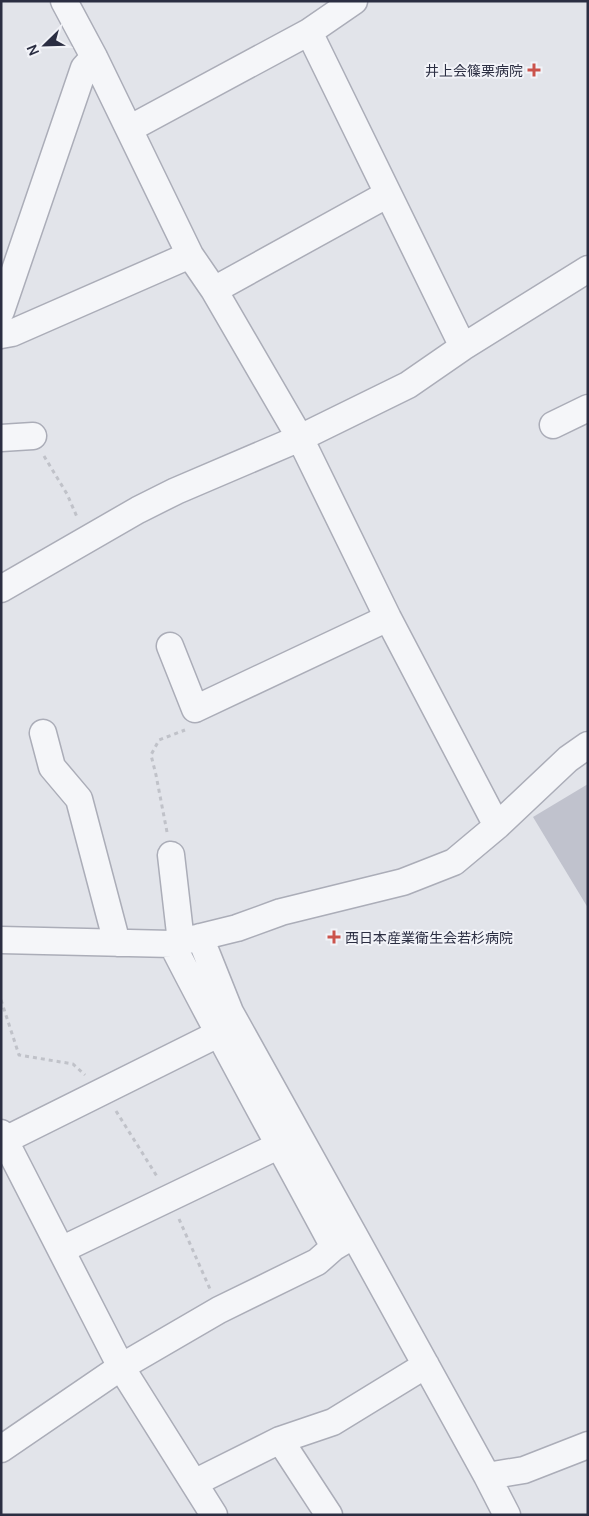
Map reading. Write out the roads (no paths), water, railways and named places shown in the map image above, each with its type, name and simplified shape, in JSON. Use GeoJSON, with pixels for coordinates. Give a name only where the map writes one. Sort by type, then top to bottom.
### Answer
{"type":"FeatureCollection","features":[{"type":"Feature","properties":{"kind":"street"},"geometry":{"type":"LineString","coordinates":[[64,1],[94,57],[190,255],[214,290],[300,438],[388,618],[497,826]]}},
{"type":"Feature","properties":{"kind":"street"},"geometry":{"type":"LineString","coordinates":[[129,129],[309,32],[354,1]]}},
{"type":"Feature","properties":{"kind":"street"},"geometry":{"type":"LineString","coordinates":[[309,32],[463,347]]}},
{"type":"Feature","properties":{"kind":"street"},"geometry":{"type":"LineString","coordinates":[[1,311],[84,68],[94,57]]}},
{"type":"Feature","properties":{"kind":"street"},"geometry":{"type":"LineString","coordinates":[[214,290],[388,194]]}},
{"type":"Feature","properties":{"kind":"street"},"geometry":{"type":"LineString","coordinates":[[1,336],[12,333],[190,255]]}},
{"type":"Feature","properties":{"kind":"street"},"geometry":{"type":"LineString","coordinates":[[1,589],[138,510],[176,491],[300,438],[408,385],[463,347],[588,269]]}},
{"type":"Feature","properties":{"kind":"street"},"geometry":{"type":"LineString","coordinates":[[553,425],[588,408]]}},
{"type":"Feature","properties":{"kind":"street"},"geometry":{"type":"LineString","coordinates":[[1,438],[33,436]]}},
{"type":"Feature","properties":{"kind":"street"},"geometry":{"type":"LineString","coordinates":[[170,646],[195,709],[388,618]]}},
{"type":"Feature","properties":{"kind":"street"},"geometry":{"type":"LineString","coordinates":[[43,733],[52,767],[79,799],[117,943]]}},
{"type":"Feature","properties":{"kind":"street"},"geometry":{"type":"LineString","coordinates":[[1,940],[117,943],[185,941],[237,928],[281,912],[402,882],[454,862],[497,826],[568,759],[588,745]]}},
{"type":"Feature","properties":{"kind":"street"},"geometry":{"type":"LineString","coordinates":[[171,855],[185,941],[218,1034],[280,1145],[426,1365],[507,1515]]}},
{"type":"Feature","properties":{"kind":"street"},"geometry":{"type":"LineString","coordinates":[[185,941],[230,1012],[344,1241]]}},
{"type":"Feature","properties":{"kind":"street"},"geometry":{"type":"LineString","coordinates":[[214,1515],[121,1367],[3,1137],[104,1091],[218,1034]]}},
{"type":"Feature","properties":{"kind":"street"},"geometry":{"type":"LineString","coordinates":[[61,1250],[280,1145]]}},
{"type":"Feature","properties":{"kind":"street"},"geometry":{"type":"LineString","coordinates":[[2,1446],[121,1367],[219,1310],[317,1262],[344,1241]]}},
{"type":"Feature","properties":{"kind":"street"},"geometry":{"type":"LineString","coordinates":[[194,1483],[280,1440],[333,1422],[426,1365]]}},
{"type":"Feature","properties":{"kind":"street"},"geometry":{"type":"LineString","coordinates":[[280,1440],[329,1515]]}},
{"type":"Feature","properties":{"kind":"street"},"geometry":{"type":"LineString","coordinates":[[487,1476],[524,1470],[588,1445]]}},
{"type":"Feature","properties":{"kind":"place","name":"井上会篠栗病院"},"geometry":{"type":"Point","coordinates":[534,70]}},
{"type":"Feature","properties":{"kind":"place","name":"西日本産業衛生会若杉病院"},"geometry":{"type":"Point","coordinates":[334,937]}}]}
